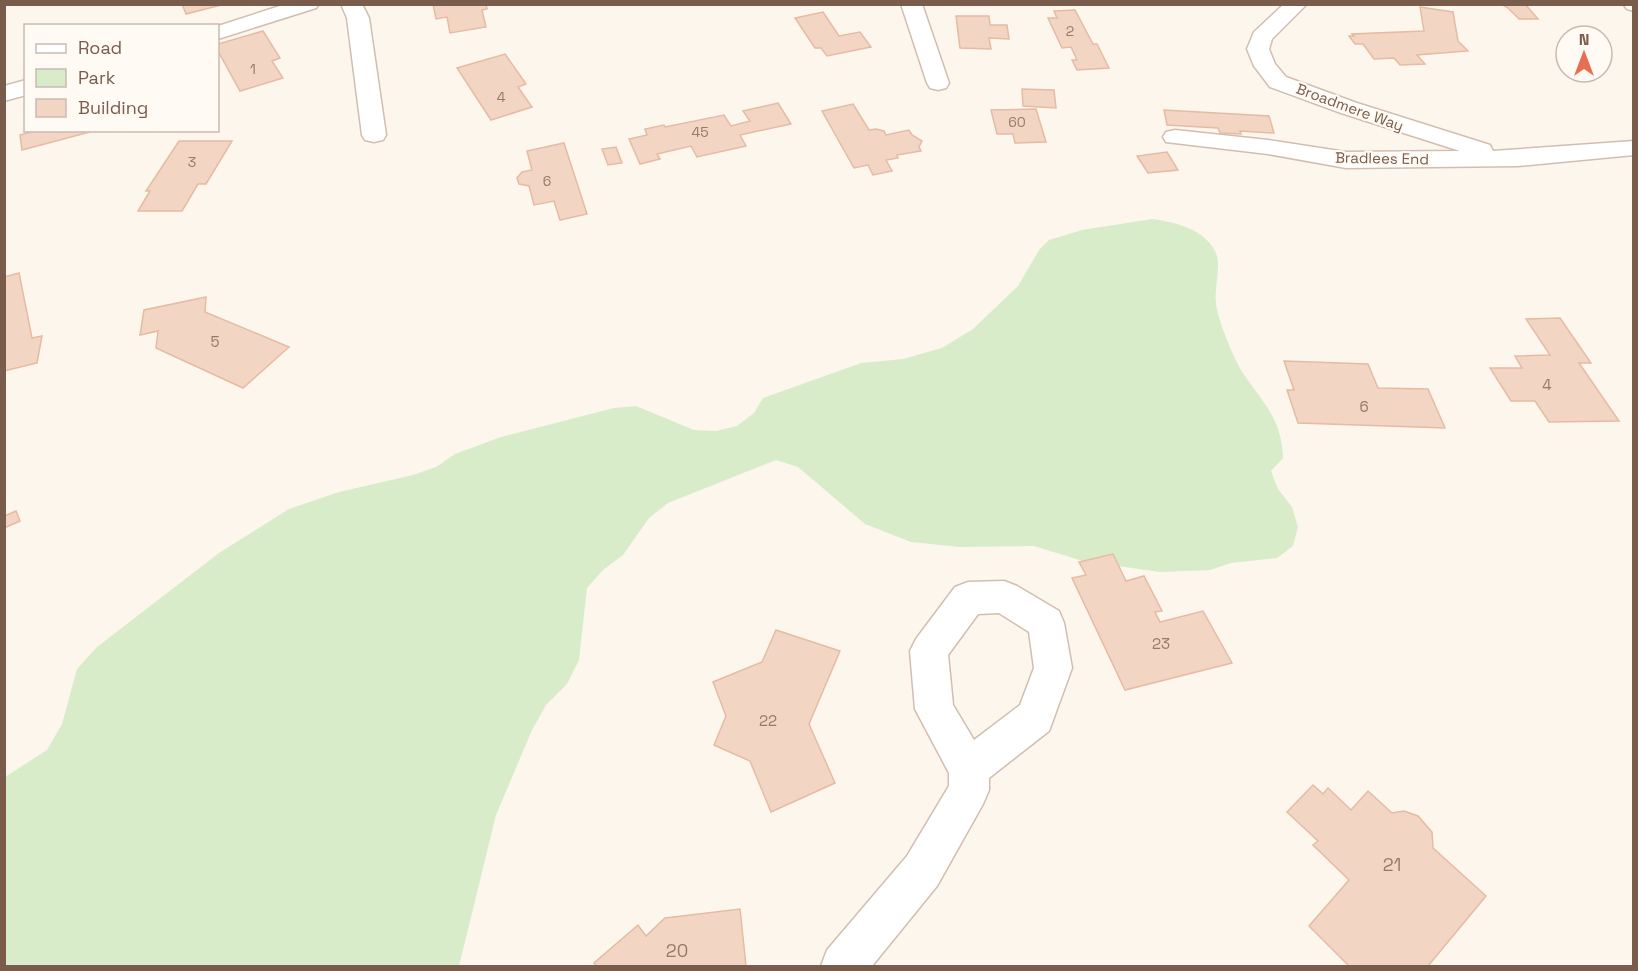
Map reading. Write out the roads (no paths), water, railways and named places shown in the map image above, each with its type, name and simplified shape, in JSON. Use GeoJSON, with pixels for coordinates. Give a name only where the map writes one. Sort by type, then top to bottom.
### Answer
{"type":"FeatureCollection","features":[{"type":"Feature","properties":{"kind":"street"},"geometry":{"type":"LineString","coordinates":[[219,33],[309,4]]}},
{"type":"Feature","properties":{"kind":"street"},"geometry":{"type":"LineString","coordinates":[[351,4],[358,18],[374,135]]}},
{"type":"Feature","properties":{"kind":"street"},"geometry":{"type":"LineString","coordinates":[[910,4],[938,83]]}},
{"type":"Feature","properties":{"kind":"street","name":"Broadmere Way"},"geometry":{"type":"LineString","coordinates":[[1297,4],[1262,37],[1258,49],[1265,66],[1278,82],[1370,115],[1486,152],[1518,158]]}},
{"type":"Feature","properties":{"kind":"street"},"geometry":{"type":"LineString","coordinates":[[4,94],[24,88]]}},
{"type":"Feature","properties":{"kind":"street","name":"Bradlees End"},"geometry":{"type":"LineString","coordinates":[[1175,137],[1268,147],[1346,160],[1518,158]]}},
{"type":"Feature","properties":{"kind":"street"},"geometry":{"type":"LineString","coordinates":[[1518,158],[1634,148]]}},
{"type":"Feature","properties":{"kind":"street"},"geometry":{"type":"LineString","coordinates":[[843,966],[922,871],[969,790],[969,769]]}}]}
